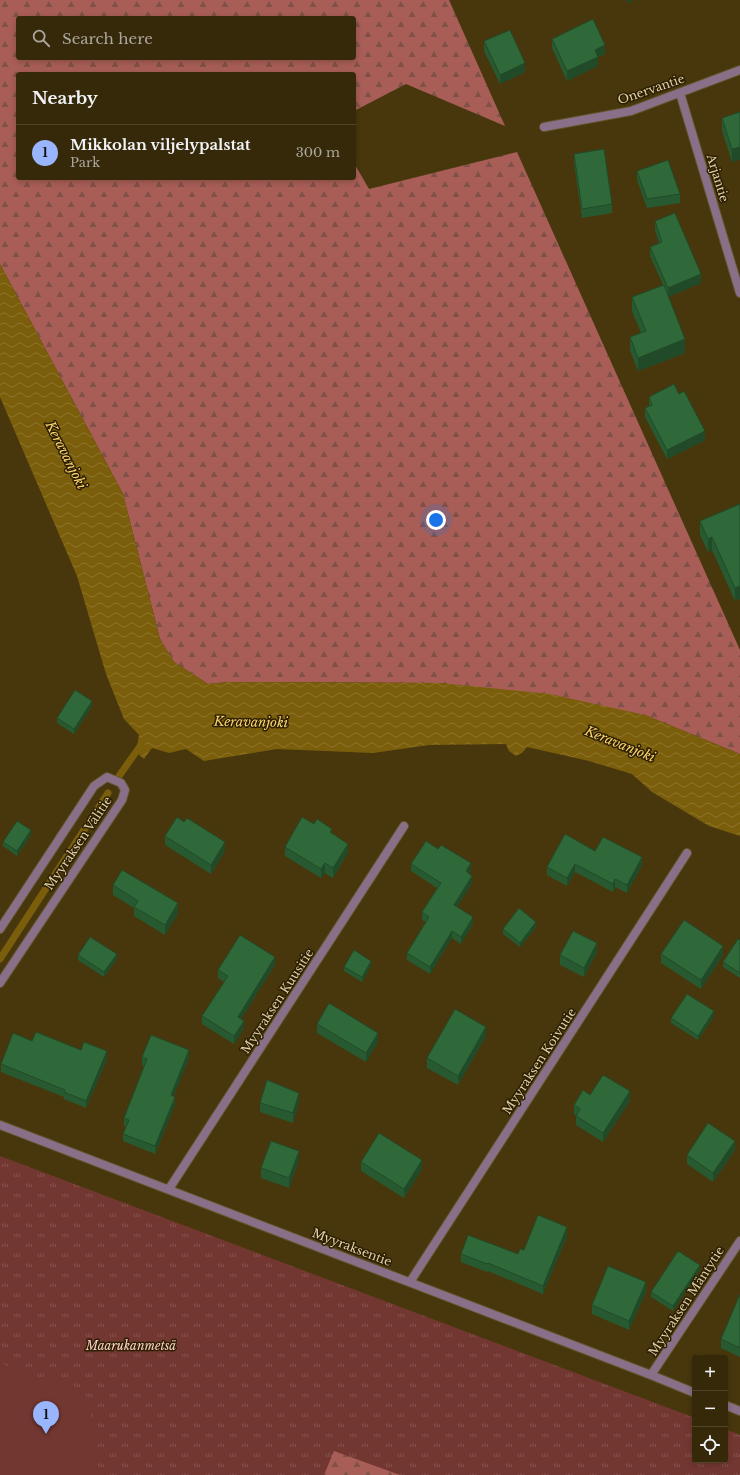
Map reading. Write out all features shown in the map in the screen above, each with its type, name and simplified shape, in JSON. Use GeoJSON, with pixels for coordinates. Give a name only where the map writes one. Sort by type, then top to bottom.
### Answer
{"type":"FeatureCollection","features":[{"type":"Feature","properties":{"kind":"street","name":"Onervantie"},"geometry":{"type":"LineString","coordinates":[[544,127],[631,111],[740,70]]}},
{"type":"Feature","properties":{"kind":"street","name":"Arjantie"},"geometry":{"type":"LineString","coordinates":[[680,93],[740,293]]}},
{"type":"Feature","properties":{"kind":"street","name":"Myyraksen Välitie"},"geometry":{"type":"LineString","coordinates":[[0,929],[94,786],[107,777],[121,783],[125,790],[122,800],[0,983]]}},
{"type":"Feature","properties":{"kind":"street","name":"Myyraksen Kuusitie"},"geometry":{"type":"LineString","coordinates":[[169,1189],[404,826]]}},
{"type":"Feature","properties":{"kind":"street","name":"Myyraksen Koivutie"},"geometry":{"type":"LineString","coordinates":[[410,1282],[687,853]]}},
{"type":"Feature","properties":{"kind":"street","name":"Myyraksentie"},"geometry":{"type":"LineString","coordinates":[[0,1125],[692,1392]]}},
{"type":"Feature","properties":{"kind":"street","name":"Myyraksen Mäntytie"},"geometry":{"type":"LineString","coordinates":[[651,1375],[740,1241]]}},
{"type":"Feature","properties":{"kind":"street"},"geometry":{"type":"LineString","coordinates":[[728,1407],[740,1411]]}},
{"type":"Feature","properties":{"kind":"green space"},"geometry":{"type":"Polygon","coordinates":[[[0,0],[449,0],[505,126],[406,84],[356,110],[356,72],[16,72],[16,180],[356,180],[356,166],[369,189],[517,152],[740,650],[740,754],[645,715],[441,683],[228,682],[208,684],[174,662],[160,639],[123,494],[0,264],[0,0]]]}},
{"type":"Feature","properties":{"kind":"green space","name":"Maarukanmetsä"},"geometry":{"type":"Polygon","coordinates":[[[0,1156],[692,1417],[692,1463],[728,1463],[728,1430],[740,1435],[740,1475],[0,1475],[0,1156]]]}},
{"type":"Feature","properties":{"kind":"green space"},"geometry":{"type":"Polygon","coordinates":[[[0,1363],[88,1397],[97,1471],[107,1475],[0,1475],[0,1363]]]}},
{"type":"Feature","properties":{"kind":"green space"},"geometry":{"type":"Polygon","coordinates":[[[334,1451],[400,1475],[324,1475],[334,1451]]]}},
{"type":"Feature","properties":{"kind":"water","name":"Keravanjoki"},"geometry":{"type":"Polygon","coordinates":[[[0,264],[123,494],[160,639],[174,662],[208,684],[228,682],[441,683],[550,694],[645,715],[740,754],[740,836],[709,826],[652,792],[632,774],[589,761],[527,747],[522,753],[516,756],[509,751],[506,744],[429,745],[373,753],[277,749],[204,761],[186,749],[169,753],[152,748],[144,759],[136,752],[139,735],[124,719],[106,674],[77,576],[0,397],[0,264]]]}},
{"type":"Feature","properties":{"kind":"building"},"geometry":{"type":"Polygon","coordinates":[[[593,19],[605,45],[595,50],[598,57],[567,71],[552,39],[593,19]]]}},
{"type":"Feature","properties":{"kind":"building"},"geometry":{"type":"Polygon","coordinates":[[[510,30],[525,63],[500,75],[484,41],[510,30]]]}},
{"type":"Feature","properties":{"kind":"building"},"geometry":{"type":"Polygon","coordinates":[[[740,112],[740,147],[732,149],[722,118],[740,112]]]}},
{"type":"Feature","properties":{"kind":"building"},"geometry":{"type":"Polygon","coordinates":[[[604,149],[612,204],[582,209],[574,154],[604,149]]]}},
{"type":"Feature","properties":{"kind":"building"},"geometry":{"type":"Polygon","coordinates":[[[668,160],[680,194],[647,199],[637,171],[668,160]]]}},
{"type":"Feature","properties":{"kind":"building"},"geometry":{"type":"Polygon","coordinates":[[[675,213],[701,274],[668,288],[650,247],[662,242],[655,221],[675,213]]]}},
{"type":"Feature","properties":{"kind":"building"},"geometry":{"type":"Polygon","coordinates":[[[664,285],[685,339],[638,358],[630,337],[646,331],[632,297],[664,285]]]}},
{"type":"Feature","properties":{"kind":"building"},"geometry":{"type":"Polygon","coordinates":[[[674,384],[679,394],[684,391],[705,431],[667,450],[645,408],[652,405],[649,397],[674,384]]]}},
{"type":"Feature","properties":{"kind":"building"},"geometry":{"type":"Polygon","coordinates":[[[740,504],[740,586],[735,588],[712,537],[708,539],[700,521],[740,504]]]}},
{"type":"Feature","properties":{"kind":"building"},"geometry":{"type":"Polygon","coordinates":[[[75,690],[92,701],[74,729],[57,718],[75,690]]]}},
{"type":"Feature","properties":{"kind":"building"},"geometry":{"type":"Polygon","coordinates":[[[177,817],[184,822],[187,818],[225,842],[211,865],[165,836],[177,817]]]}},
{"type":"Feature","properties":{"kind":"building"},"geometry":{"type":"Polygon","coordinates":[[[302,817],[314,824],[317,819],[332,829],[330,832],[348,844],[333,868],[325,863],[321,869],[285,847],[302,817]]]}},
{"type":"Feature","properties":{"kind":"building"},"geometry":{"type":"Polygon","coordinates":[[[17,821],[31,830],[17,851],[3,842],[17,821]]]}},
{"type":"Feature","properties":{"kind":"building"},"geometry":{"type":"Polygon","coordinates":[[[565,834],[595,851],[603,837],[642,857],[627,885],[615,879],[613,884],[575,864],[567,878],[547,867],[565,834]]]}},
{"type":"Feature","properties":{"kind":"building"},"geometry":{"type":"Polygon","coordinates":[[[426,841],[438,849],[441,845],[471,863],[466,871],[472,876],[454,905],[473,917],[461,937],[452,931],[430,967],[407,953],[429,917],[422,912],[441,883],[411,864],[426,841]]]}},
{"type":"Feature","properties":{"kind":"building"},"geometry":{"type":"Polygon","coordinates":[[[122,870],[178,903],[165,925],[134,907],[138,901],[113,885],[122,870]]]}},
{"type":"Feature","properties":{"kind":"building"},"geometry":{"type":"Polygon","coordinates":[[[519,908],[536,922],[520,943],[503,929],[519,908]]]}},
{"type":"Feature","properties":{"kind":"building"},"geometry":{"type":"Polygon","coordinates":[[[684,920],[723,946],[701,980],[661,954],[684,920]]]}},
{"type":"Feature","properties":{"kind":"building"},"geometry":{"type":"Polygon","coordinates":[[[573,931],[597,943],[584,968],[560,955],[573,931]]]}},
{"type":"Feature","properties":{"kind":"building"},"geometry":{"type":"Polygon","coordinates":[[[240,935],[275,957],[238,1017],[244,1021],[234,1036],[202,1016],[228,976],[218,970],[240,935]]]}},
{"type":"Feature","properties":{"kind":"building"},"geometry":{"type":"Polygon","coordinates":[[[90,937],[117,954],[104,972],[78,955],[90,937]]]}},
{"type":"Feature","properties":{"kind":"building"},"geometry":{"type":"Polygon","coordinates":[[[738,939],[740,940],[740,973],[723,962],[738,939]]]}},
{"type":"Feature","properties":{"kind":"building"},"geometry":{"type":"Polygon","coordinates":[[[354,950],[371,961],[362,977],[344,967],[354,950]]]}},
{"type":"Feature","properties":{"kind":"building"},"geometry":{"type":"Polygon","coordinates":[[[687,994],[714,1011],[698,1036],[671,1018],[687,994]]]}},
{"type":"Feature","properties":{"kind":"building"},"geometry":{"type":"Polygon","coordinates":[[[329,1003],[378,1033],[366,1053],[317,1024],[329,1003]]]}},
{"type":"Feature","properties":{"kind":"building"},"geometry":{"type":"Polygon","coordinates":[[[455,1009],[486,1027],[458,1076],[427,1058],[455,1009]]]}},
{"type":"Feature","properties":{"kind":"building"},"geometry":{"type":"Polygon","coordinates":[[[36,1032],[81,1050],[84,1042],[107,1051],[86,1101],[64,1092],[65,1090],[1,1064],[13,1033],[32,1041],[36,1032]]]}},
{"type":"Feature","properties":{"kind":"building"},"geometry":{"type":"Polygon","coordinates":[[[151,1035],[189,1050],[171,1095],[175,1097],[155,1146],[123,1134],[129,1120],[124,1118],[147,1059],[142,1057],[151,1035]]]}},
{"type":"Feature","properties":{"kind":"building"},"geometry":{"type":"Polygon","coordinates":[[[603,1075],[630,1091],[603,1133],[576,1116],[580,1109],[574,1105],[583,1090],[590,1095],[603,1075]]]}},
{"type":"Feature","properties":{"kind":"building"},"geometry":{"type":"Polygon","coordinates":[[[267,1080],[299,1093],[293,1113],[260,1103],[267,1080]]]}},
{"type":"Feature","properties":{"kind":"building"},"geometry":{"type":"Polygon","coordinates":[[[708,1123],[735,1141],[713,1173],[687,1155],[708,1123]]]}},
{"type":"Feature","properties":{"kind":"building"},"geometry":{"type":"Polygon","coordinates":[[[379,1133],[422,1160],[404,1189],[361,1162],[379,1133]]]}},
{"type":"Feature","properties":{"kind":"building"},"geometry":{"type":"Polygon","coordinates":[[[271,1141],[299,1151],[289,1178],[261,1168],[271,1141]]]}},
{"type":"Feature","properties":{"kind":"building"},"geometry":{"type":"Polygon","coordinates":[[[538,1215],[567,1227],[543,1286],[488,1263],[487,1264],[461,1254],[468,1235],[518,1254],[520,1249],[524,1250],[538,1215]]]}},
{"type":"Feature","properties":{"kind":"building"},"geometry":{"type":"Polygon","coordinates":[[[678,1251],[700,1265],[673,1306],[651,1292],[678,1251]]]}},
{"type":"Feature","properties":{"kind":"building"},"geometry":{"type":"Polygon","coordinates":[[[608,1266],[646,1282],[629,1321],[592,1305],[608,1266]]]}},
{"type":"Feature","properties":{"kind":"building"},"geometry":{"type":"Polygon","coordinates":[[[740,1294],[740,1348],[721,1339],[740,1294]]]}},
{"type":"Feature","properties":{"kind":"waterway"},"geometry":{"type":"LineString","coordinates":[[119,776],[141,745]]}},
{"type":"Feature","properties":{"kind":"waterway"},"geometry":{"type":"LineString","coordinates":[[0,959],[108,793]]}},
{"type":"Feature","properties":{"kind":"place","name":"Mikkolan viljelypalstat"},"geometry":{"type":"Point","coordinates":[46,1434]}}]}
